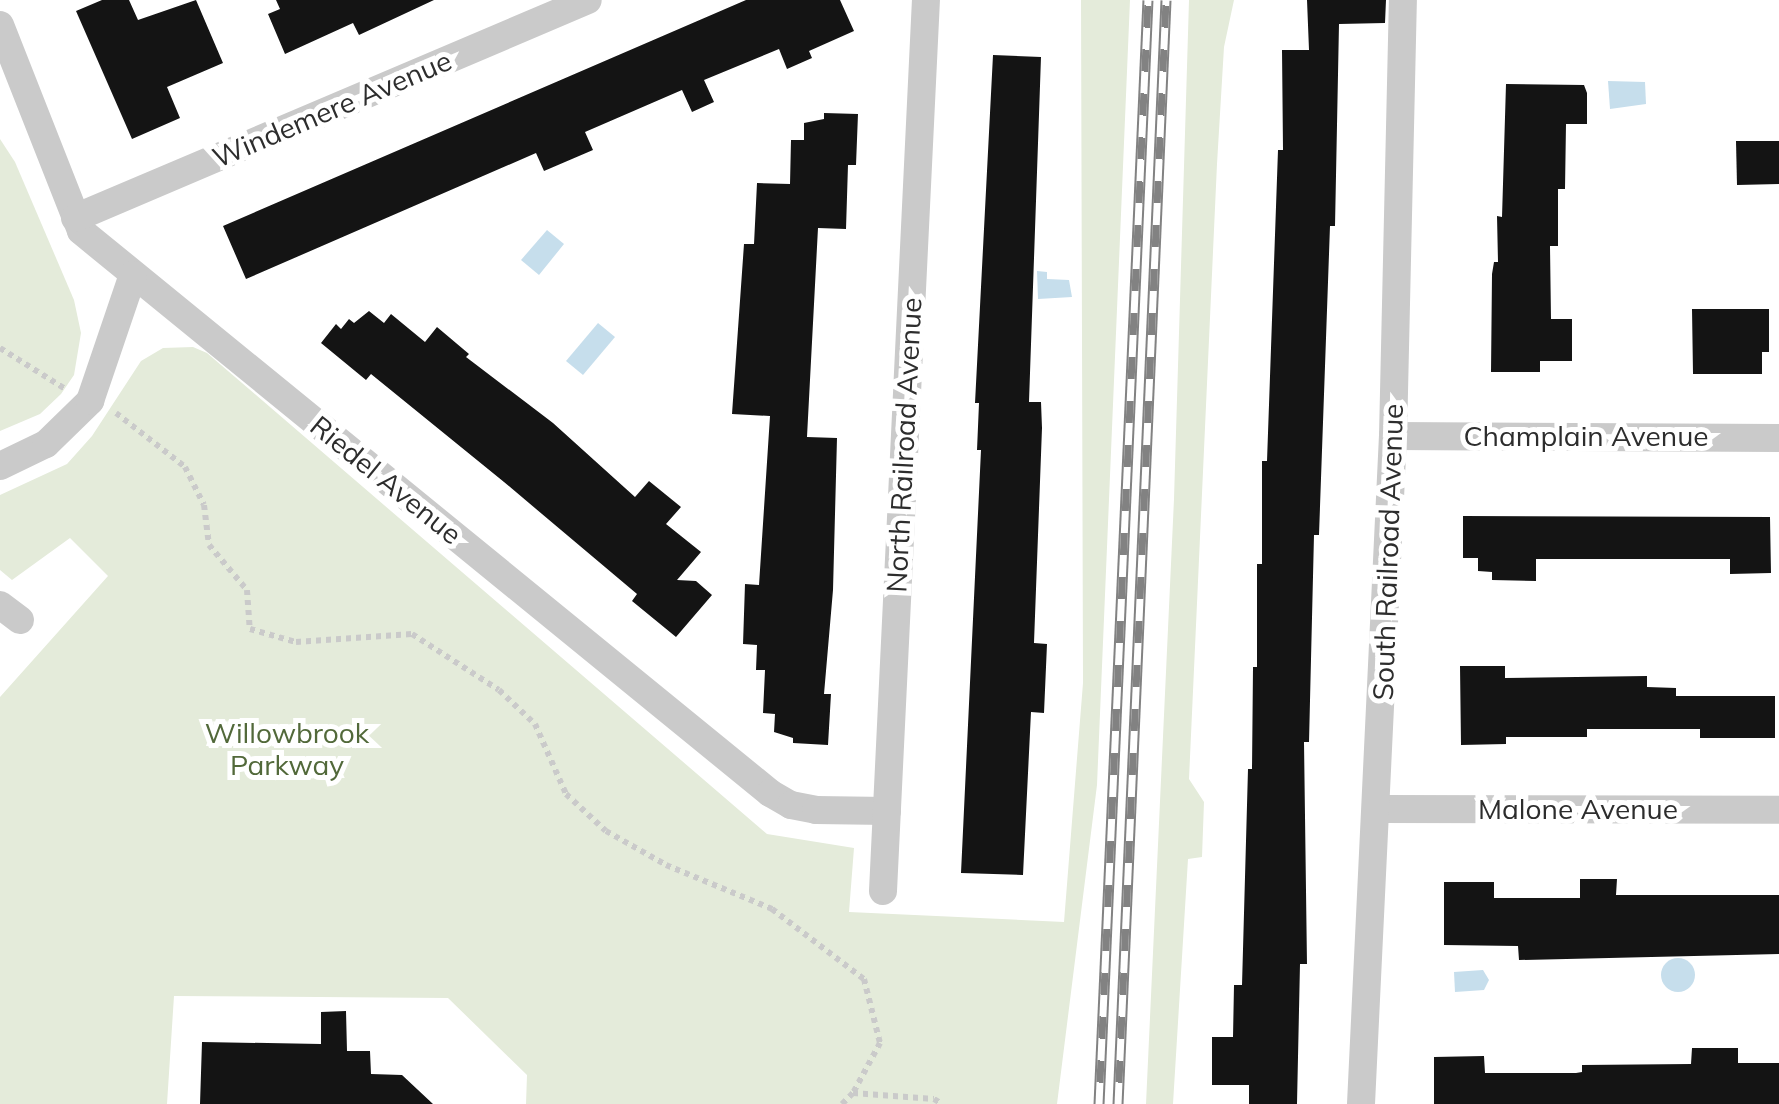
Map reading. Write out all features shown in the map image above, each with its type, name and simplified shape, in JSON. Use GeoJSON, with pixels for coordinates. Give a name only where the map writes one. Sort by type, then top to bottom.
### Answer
{"type":"FeatureCollection","features":[{"type":"Feature","properties":{"kind":"street","name":"Windemere Avenue"},"geometry":{"type":"LineString","coordinates":[[75,218],[588,0]]}},
{"type":"Feature","properties":{"kind":"street","name":"North Railroad Avenue"},"geometry":{"type":"LineString","coordinates":[[883,891],[926,0]]}},
{"type":"Feature","properties":{"kind":"street","name":"South Railroad Avenue"},"geometry":{"type":"LineString","coordinates":[[1361,1104],[1393,436],[1403,0]]}},
{"type":"Feature","properties":{"kind":"street","name":"Riedel Avenue"},"geometry":{"type":"LineString","coordinates":[[0,25],[81,231],[770,794],[791,805],[816,810],[887,811]]}},
{"type":"Feature","properties":{"kind":"street"},"geometry":{"type":"LineString","coordinates":[[0,466],[46,444],[90,401],[134,275]]}},
{"type":"Feature","properties":{"kind":"street","name":"Champlain Avenue"},"geometry":{"type":"LineString","coordinates":[[1393,436],[1779,438]]}},
{"type":"Feature","properties":{"kind":"street","name":"Malone Avenue"},"geometry":{"type":"LineString","coordinates":[[1377,808],[1779,810]]}},
{"type":"Feature","properties":{"kind":"path"},"geometry":{"type":"LineString","coordinates":[[0,348],[69,391]]}},
{"type":"Feature","properties":{"kind":"path"},"geometry":{"type":"LineString","coordinates":[[116,412],[184,467],[204,505],[209,545],[247,590],[250,629],[296,642],[412,634],[500,690],[535,724],[566,794],[606,830],[678,871],[772,908],[864,979],[880,1043],[853,1093],[842,1104]]}},
{"type":"Feature","properties":{"kind":"path"},"geometry":{"type":"LineString","coordinates":[[853,1093],[942,1104]]}},
{"type":"Feature","properties":{"kind":"green space","name":"Willowbrook Parkway"},"geometry":{"type":"Polygon","coordinates":[[[1081,0],[1130,0],[1097,785],[1057,1104],[526,1104],[527,1075],[448,998],[174,996],[167,1104],[0,1104],[0,697],[108,576],[70,538],[12,580],[0,570],[0,495],[67,464],[92,436],[141,361],[163,348],[193,347],[207,353],[767,834],[854,848],[849,912],[1064,922],[1083,683],[1081,0]]]}},
{"type":"Feature","properties":{"kind":"green space"},"geometry":{"type":"Polygon","coordinates":[[[1189,0],[1234,0],[1224,47],[1217,164],[1189,779],[1204,802],[1202,857],[1188,859],[1173,1104],[1146,1104],[1174,499],[1189,0]]]}},
{"type":"Feature","properties":{"kind":"green space"},"geometry":{"type":"Polygon","coordinates":[[[0,139],[15,162],[74,300],[81,333],[74,375],[61,394],[40,414],[0,431],[0,139]]]}},
{"type":"Feature","properties":{"kind":"water"},"geometry":{"type":"Polygon","coordinates":[[[1608,81],[1645,82],[1646,104],[1610,109],[1608,81]]]}},
{"type":"Feature","properties":{"kind":"water"},"geometry":{"type":"Polygon","coordinates":[[[547,230],[564,244],[539,275],[521,260],[547,230]]]}},
{"type":"Feature","properties":{"kind":"water"},"geometry":{"type":"Polygon","coordinates":[[[1037,271],[1047,272],[1047,279],[1069,280],[1072,297],[1038,299],[1037,271]]]}},
{"type":"Feature","properties":{"kind":"water"},"geometry":{"type":"Polygon","coordinates":[[[598,323],[615,337],[583,375],[566,361],[598,323]]]}},
{"type":"Feature","properties":{"kind":"water"},"geometry":{"type":"Polygon","coordinates":[[[1678,958],[1690,963],[1695,975],[1690,987],[1678,992],[1666,987],[1661,975],[1666,963],[1678,958]]]}},
{"type":"Feature","properties":{"kind":"water"},"geometry":{"type":"Polygon","coordinates":[[[1483,970],[1489,980],[1484,990],[1455,992],[1454,972],[1483,970]]]}},
{"type":"Feature","properties":{"kind":"building"},"geometry":{"type":"Polygon","coordinates":[[[102,0],[129,0],[138,20],[196,0],[223,63],[167,87],[180,118],[132,139],[76,11],[102,0]]]}},
{"type":"Feature","properties":{"kind":"building"},"geometry":{"type":"Polygon","coordinates":[[[276,0],[434,0],[359,35],[353,23],[285,54],[268,14],[280,9],[276,0]]]}},
{"type":"Feature","properties":{"kind":"building"},"geometry":{"type":"Polygon","coordinates":[[[746,0],[840,0],[854,31],[809,51],[812,58],[787,69],[779,49],[704,80],[714,102],[692,112],[682,90],[585,132],[593,150],[544,171],[536,153],[246,279],[223,226],[746,0]]]}},
{"type":"Feature","properties":{"kind":"building"},"geometry":{"type":"Polygon","coordinates":[[[1307,0],[1386,0],[1385,23],[1339,24],[1335,226],[1330,226],[1319,535],[1314,535],[1309,742],[1304,742],[1307,964],[1300,964],[1297,1104],[1249,1104],[1249,1085],[1212,1085],[1212,1037],[1233,1037],[1234,985],[1242,985],[1248,769],[1252,769],[1253,667],[1257,667],[1257,564],[1262,564],[1262,461],[1267,461],[1278,150],[1283,150],[1282,50],[1309,50],[1307,0]]]}},
{"type":"Feature","properties":{"kind":"building"},"geometry":{"type":"Polygon","coordinates":[[[993,55],[1041,57],[1029,402],[1041,402],[1042,428],[1034,643],[1047,644],[1044,713],[1031,712],[1023,875],[961,873],[981,450],[977,450],[979,403],[975,403],[993,55]]]}},
{"type":"Feature","properties":{"kind":"building"},"geometry":{"type":"Polygon","coordinates":[[[1506,84],[1584,85],[1587,93],[1587,124],[1566,124],[1565,189],[1558,189],[1558,246],[1550,246],[1551,319],[1572,319],[1572,361],[1540,361],[1540,372],[1491,372],[1492,274],[1494,262],[1498,262],[1497,216],[1502,217],[1506,84]]]}},
{"type":"Feature","properties":{"kind":"building"},"geometry":{"type":"Polygon","coordinates":[[[824,113],[858,114],[856,165],[848,165],[846,229],[818,228],[807,437],[837,438],[833,590],[824,694],[831,694],[828,745],[793,743],[793,738],[774,732],[775,714],[763,713],[765,670],[756,670],[757,645],[743,644],[745,584],[759,585],[770,416],[732,414],[744,244],[754,244],[757,183],[790,184],[791,140],[804,140],[804,123],[824,119],[824,113]]]}},
{"type":"Feature","properties":{"kind":"building"},"geometry":{"type":"Polygon","coordinates":[[[1736,141],[1779,141],[1779,184],[1737,185],[1736,141]]]}},
{"type":"Feature","properties":{"kind":"building"},"geometry":{"type":"Polygon","coordinates":[[[1692,309],[1769,309],[1769,352],[1762,352],[1762,374],[1693,374],[1692,309]]]}},
{"type":"Feature","properties":{"kind":"building"},"geometry":{"type":"Polygon","coordinates":[[[369,311],[384,323],[391,314],[425,342],[437,327],[469,354],[466,357],[553,423],[635,497],[649,481],[681,507],[666,524],[701,552],[677,580],[696,581],[712,595],[676,637],[632,601],[637,594],[504,482],[371,374],[366,380],[321,343],[336,324],[341,329],[349,319],[354,323],[369,311]]]}},
{"type":"Feature","properties":{"kind":"building"},"geometry":{"type":"Polygon","coordinates":[[[1463,516],[1770,517],[1771,573],[1730,574],[1730,559],[1536,559],[1536,581],[1492,580],[1492,572],[1478,571],[1478,558],[1463,558],[1463,516]]]}},
{"type":"Feature","properties":{"kind":"building"},"geometry":{"type":"Polygon","coordinates":[[[1460,666],[1505,666],[1505,678],[1647,676],[1647,687],[1676,688],[1676,696],[1775,696],[1775,738],[1700,738],[1700,729],[1587,729],[1587,737],[1506,737],[1506,744],[1461,745],[1460,666]]]}},
{"type":"Feature","properties":{"kind":"building"},"geometry":{"type":"Polygon","coordinates":[[[1580,879],[1617,879],[1616,895],[1779,895],[1779,954],[1519,960],[1518,946],[1444,945],[1444,882],[1494,882],[1494,898],[1580,898],[1580,879]]]}},
{"type":"Feature","properties":{"kind":"building"},"geometry":{"type":"Polygon","coordinates":[[[346,1011],[347,1051],[370,1051],[371,1074],[402,1075],[433,1104],[200,1104],[202,1042],[321,1044],[321,1012],[346,1011]]]}},
{"type":"Feature","properties":{"kind":"building"},"geometry":{"type":"Polygon","coordinates":[[[1692,1048],[1738,1048],[1738,1063],[1779,1063],[1779,1104],[1434,1104],[1434,1057],[1484,1056],[1485,1073],[1576,1073],[1582,1072],[1582,1065],[1691,1064],[1692,1048]]]}},
{"type":"Feature","properties":{"kind":"railway"},"geometry":{"type":"LineString","coordinates":[[1099,1104],[1148,0]]}},
{"type":"Feature","properties":{"kind":"railway"},"geometry":{"type":"LineString","coordinates":[[1118,1104],[1166,0]]}}]}
